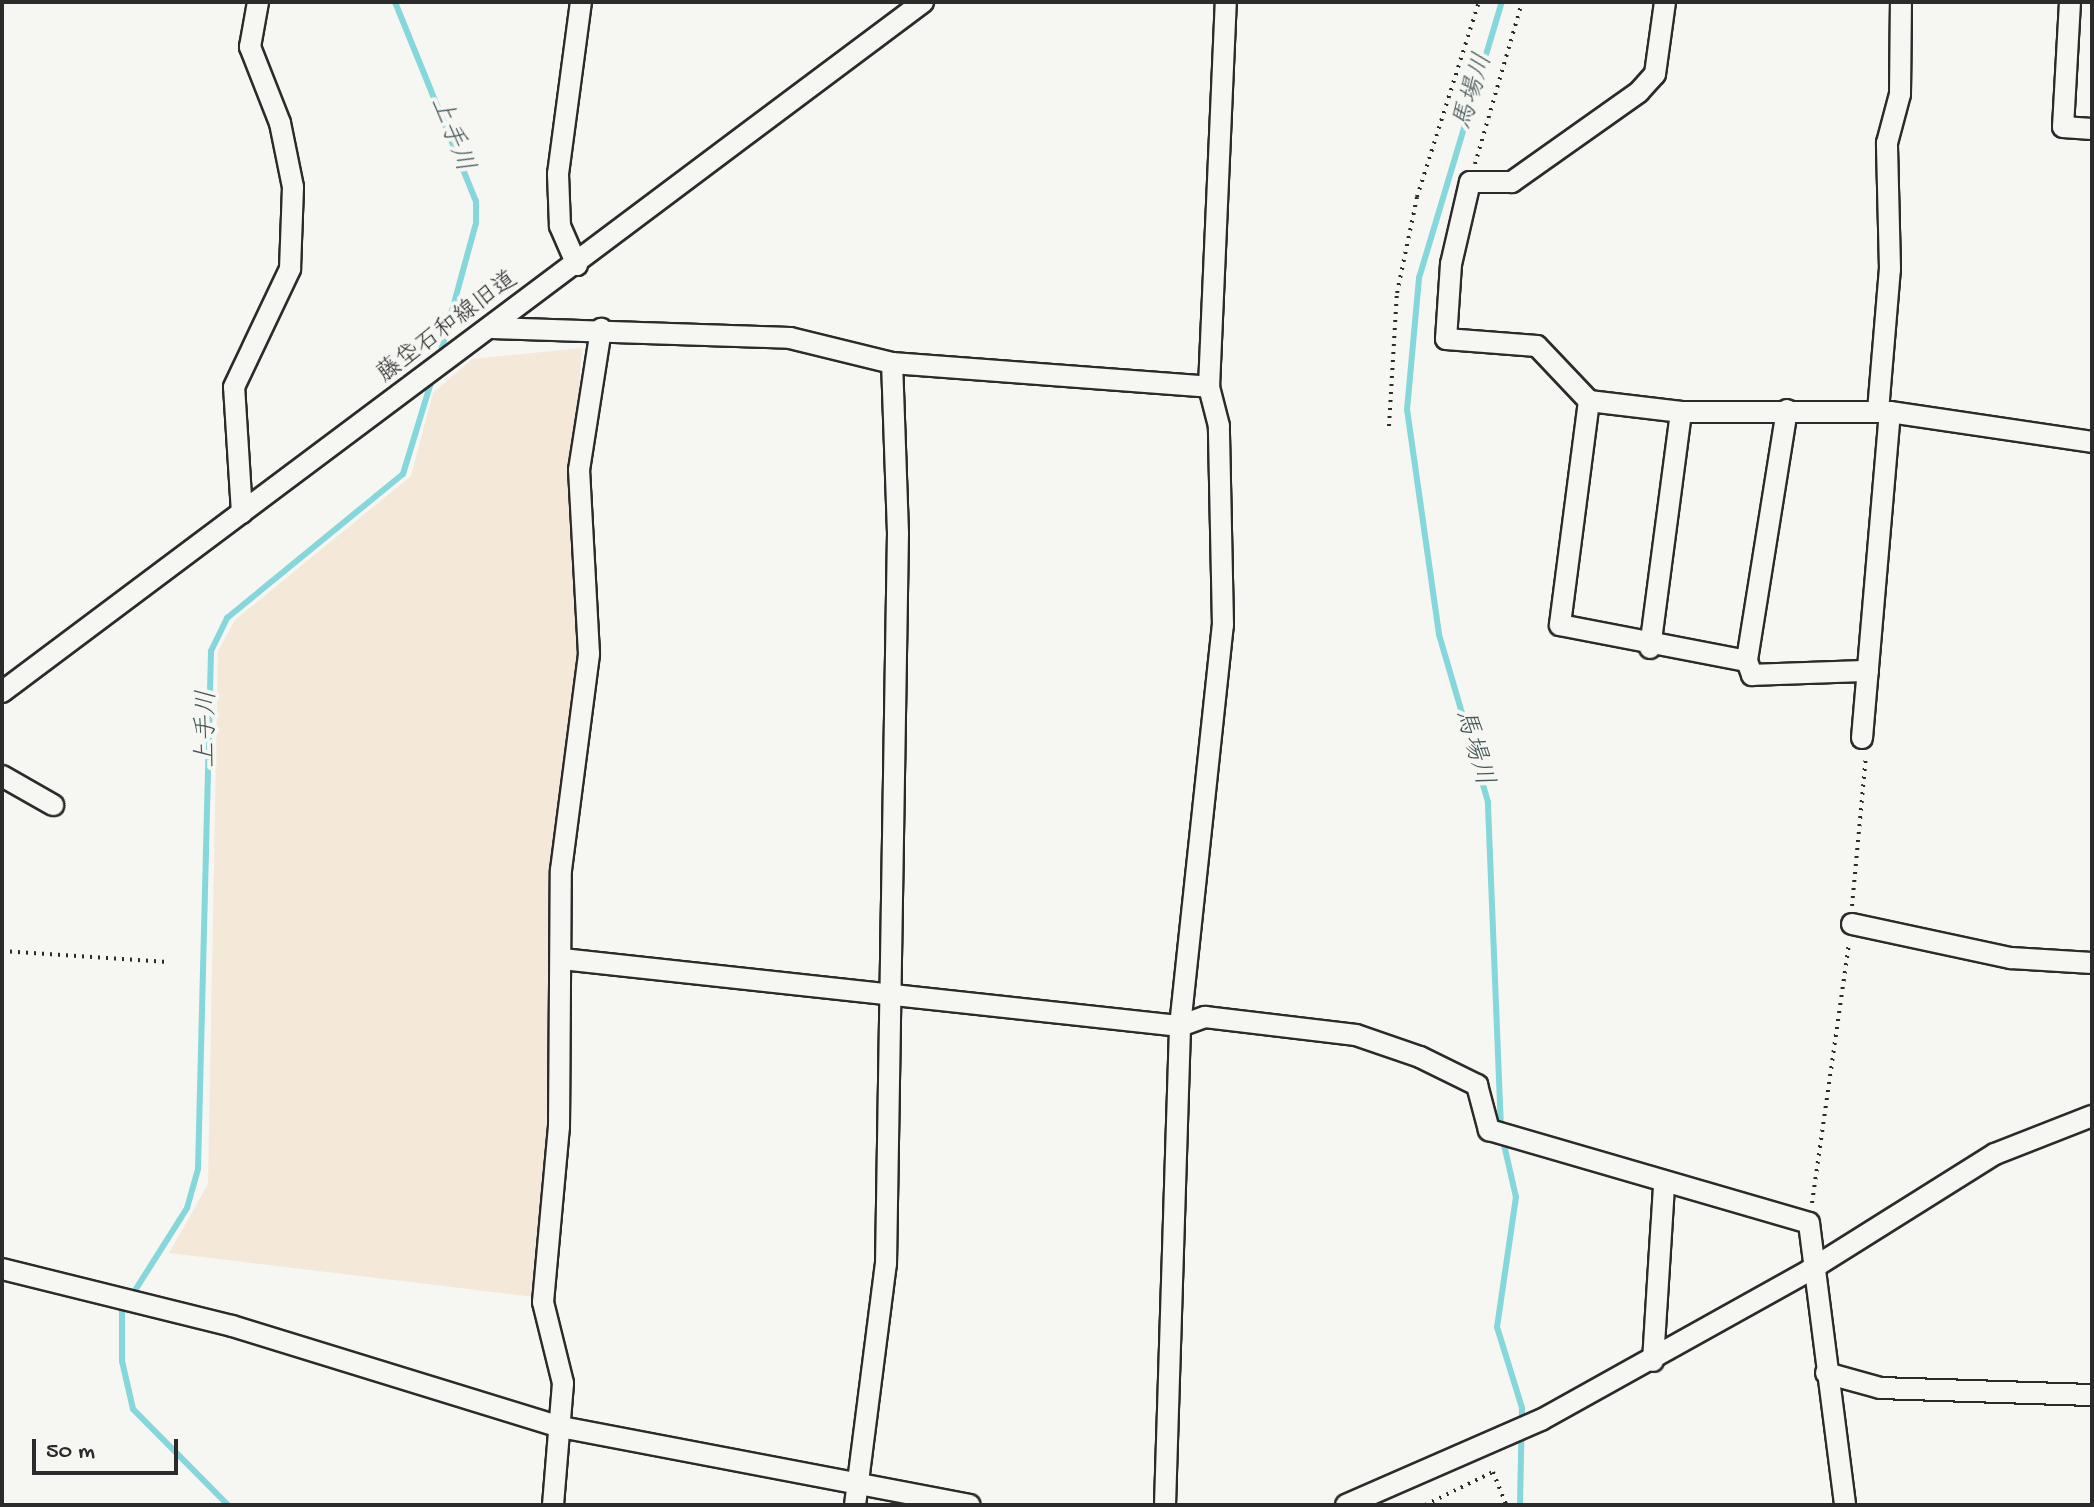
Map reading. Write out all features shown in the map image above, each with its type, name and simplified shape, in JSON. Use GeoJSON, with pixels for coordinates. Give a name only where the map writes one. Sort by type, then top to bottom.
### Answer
{"type":"FeatureCollection","features":[{"type":"Feature","properties":{"kind":"street"},"geometry":{"type":"LineString","coordinates":[[242,513],[234,387],[290,269],[293,187],[282,136],[250,47],[258,2]]}},
{"type":"Feature","properties":{"kind":"street"},"geometry":{"type":"LineString","coordinates":[[577,265],[560,226],[558,174],[581,2]]}},
{"type":"Feature","properties":{"kind":"street","name":"藤垈石和線旧道"},"geometry":{"type":"LineString","coordinates":[[2,692],[577,265],[923,2]]}},
{"type":"Feature","properties":{"kind":"street"},"geometry":{"type":"LineString","coordinates":[[1165,1505],[1180,1026],[1223,625],[1219,426],[1209,387],[1226,2]]}},
{"type":"Feature","properties":{"kind":"street"},"geometry":{"type":"LineString","coordinates":[[1665,2],[1655,74],[1639,92],[1512,182],[1470,182],[1451,264],[1446,339],[1537,346],[1589,401],[1681,412],[1884,412],[2092,442]]}},
{"type":"Feature","properties":{"kind":"street"},"geometry":{"type":"LineString","coordinates":[[1862,738],[1884,412],[1890,269],[1887,143],[1900,94],[1901,2]]}},
{"type":"Feature","properties":{"kind":"street"},"geometry":{"type":"LineString","coordinates":[[2070,2],[2063,127],[2092,129]]}},
{"type":"Feature","properties":{"kind":"street"},"geometry":{"type":"LineString","coordinates":[[492,328],[601,329],[790,338],[892,363],[1209,387]]}},
{"type":"Feature","properties":{"kind":"street"},"geometry":{"type":"LineString","coordinates":[[553,1505],[563,1383],[543,1302],[559,1127],[561,870],[589,654],[579,470],[601,329]]}},
{"type":"Feature","properties":{"kind":"street"},"geometry":{"type":"LineString","coordinates":[[855,1505],[886,1264],[898,533],[892,363]]}},
{"type":"Feature","properties":{"kind":"street"},"geometry":{"type":"LineString","coordinates":[[1589,401],[1560,625],[1650,648],[1747,661]]}},
{"type":"Feature","properties":{"kind":"street"},"geometry":{"type":"LineString","coordinates":[[1787,410],[1747,661],[1752,675],[1868,671]]}},
{"type":"Feature","properties":{"kind":"street"},"geometry":{"type":"LineString","coordinates":[[1650,648],[1681,412]]}},
{"type":"Feature","properties":{"kind":"street"},"geometry":{"type":"LineString","coordinates":[[2,776],[53,805]]}},
{"type":"Feature","properties":{"kind":"street"},"geometry":{"type":"LineString","coordinates":[[1852,924],[2011,958],[2092,963]]}},
{"type":"Feature","properties":{"kind":"street"},"geometry":{"type":"LineString","coordinates":[[562,959],[889,999],[1180,1026],[1205,1017],[1356,1035],[1477,1085],[1489,1130],[1664,1185],[1809,1223],[1810,1270],[1845,1505]]}},
{"type":"Feature","properties":{"kind":"street"},"geometry":{"type":"LineString","coordinates":[[1346,1505],[1541,1420],[1653,1361],[1810,1270],[1995,1154],[2092,1116]]}},
{"type":"Feature","properties":{"kind":"street"},"geometry":{"type":"LineString","coordinates":[[1653,1361],[1664,1185]]}},
{"type":"Feature","properties":{"kind":"street"},"geometry":{"type":"LineString","coordinates":[[2,1269],[128,1298],[561,1427],[970,1505]]}},
{"type":"Feature","properties":{"kind":"street"},"geometry":{"type":"LineString","coordinates":[[1826,1373],[1880,1388],[2092,1395]]}},
{"type":"Feature","properties":{"kind":"path"},"geometry":{"type":"LineString","coordinates":[[1389,426],[1397,293],[1414,211],[1479,2]]}},
{"type":"Feature","properties":{"kind":"path"},"geometry":{"type":"LineString","coordinates":[[1470,182],[1522,2]]}},
{"type":"Feature","properties":{"kind":"path"},"geometry":{"type":"LineString","coordinates":[[1809,1223],[1852,924],[1862,738]]}},
{"type":"Feature","properties":{"kind":"path"},"geometry":{"type":"LineString","coordinates":[[2,951],[168,962]]}},
{"type":"Feature","properties":{"kind":"path"},"geometry":{"type":"LineString","coordinates":[[1425,1505],[1493,1472],[1506,1505]]}},
{"type":"Feature","properties":{"kind":"shaded area"},"geometry":{"type":"Polygon","coordinates":[[[582,348],[572,481],[579,657],[556,834],[549,967],[552,1132],[535,1297],[169,1253],[208,1184],[218,651],[235,620],[411,476],[433,393],[472,359],[582,348]]]}},
{"type":"Feature","properties":{"kind":"waterway","name":"上手川"},"geometry":{"type":"LineString","coordinates":[[395,2],[476,201],[476,223],[439,358]]}},
{"type":"Feature","properties":{"kind":"waterway","name":"馬場川"},"geometry":{"type":"LineString","coordinates":[[1501,1129],[1488,802],[1439,634],[1407,410],[1419,278],[1502,2]]}},
{"type":"Feature","properties":{"kind":"waterway","name":"上手川"},"geometry":{"type":"LineString","coordinates":[[228,1505],[133,1409],[122,1361],[122,1311],[187,1208],[198,1169],[211,651],[227,618],[403,474],[433,376]]}},
{"type":"Feature","properties":{"kind":"waterway","name":"馬場川"},"geometry":{"type":"LineString","coordinates":[[1503,1140],[1516,1197],[1497,1327],[1522,1408],[1520,1505]]}}]}
